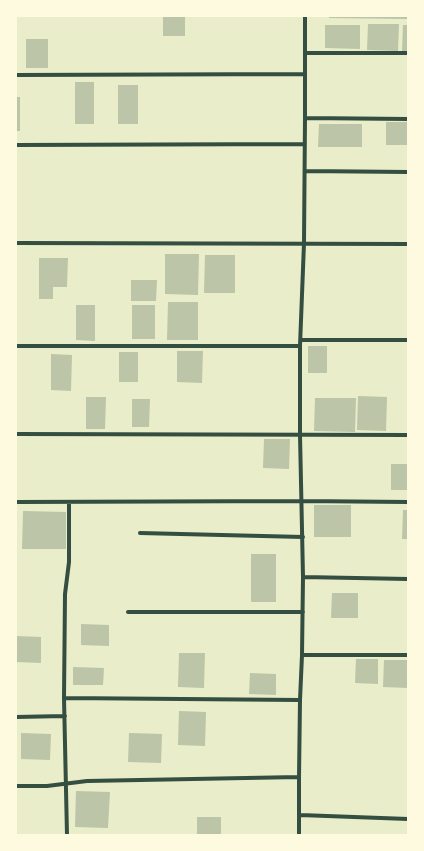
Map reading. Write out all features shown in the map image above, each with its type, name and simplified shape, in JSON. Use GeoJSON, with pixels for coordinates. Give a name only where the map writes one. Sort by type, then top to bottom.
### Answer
{"type":"FeatureCollection","features":[{"type":"Feature","properties":{"kind":"street"},"geometry":{"type":"LineString","coordinates":[[299,835],[300,700],[304,577],[300,435],[300,346],[304,244],[305,16]]}},
{"type":"Feature","properties":{"kind":"street"},"geometry":{"type":"LineString","coordinates":[[305,53],[408,53]]}},
{"type":"Feature","properties":{"kind":"street"},"geometry":{"type":"LineString","coordinates":[[16,75],[305,74]]}},
{"type":"Feature","properties":{"kind":"street"},"geometry":{"type":"LineString","coordinates":[[305,118],[408,119]]}},
{"type":"Feature","properties":{"kind":"street"},"geometry":{"type":"LineString","coordinates":[[16,145],[305,144]]}},
{"type":"Feature","properties":{"kind":"street"},"geometry":{"type":"LineString","coordinates":[[305,171],[408,172]]}},
{"type":"Feature","properties":{"kind":"street"},"geometry":{"type":"LineString","coordinates":[[16,243],[408,244]]}},
{"type":"Feature","properties":{"kind":"street"},"geometry":{"type":"LineString","coordinates":[[301,340],[408,340]]}},
{"type":"Feature","properties":{"kind":"street"},"geometry":{"type":"LineString","coordinates":[[16,346],[300,346]]}},
{"type":"Feature","properties":{"kind":"street"},"geometry":{"type":"LineString","coordinates":[[16,434],[408,435]]}},
{"type":"Feature","properties":{"kind":"street"},"geometry":{"type":"LineString","coordinates":[[16,502],[408,502]]}},
{"type":"Feature","properties":{"kind":"street"},"geometry":{"type":"LineString","coordinates":[[67,835],[64,698],[64,594],[68,562],[68,502]]}},
{"type":"Feature","properties":{"kind":"street"},"geometry":{"type":"LineString","coordinates":[[140,533],[303,537]]}},
{"type":"Feature","properties":{"kind":"street"},"geometry":{"type":"LineString","coordinates":[[304,577],[408,579]]}},
{"type":"Feature","properties":{"kind":"street"},"geometry":{"type":"LineString","coordinates":[[128,612],[303,612]]}},
{"type":"Feature","properties":{"kind":"street"},"geometry":{"type":"LineString","coordinates":[[302,655],[408,655]]}},
{"type":"Feature","properties":{"kind":"street"},"geometry":{"type":"LineString","coordinates":[[64,698],[300,700]]}},
{"type":"Feature","properties":{"kind":"street"},"geometry":{"type":"LineString","coordinates":[[16,717],[65,716]]}},
{"type":"Feature","properties":{"kind":"street"},"geometry":{"type":"LineString","coordinates":[[16,786],[47,786],[87,781],[299,776]]}},
{"type":"Feature","properties":{"kind":"street"},"geometry":{"type":"LineString","coordinates":[[300,815],[408,819]]}},
{"type":"Feature","properties":{"kind":"building"},"geometry":{"type":"Polygon","coordinates":[[[163,16],[185,16],[185,36],[163,36],[163,16]]]}},
{"type":"Feature","properties":{"kind":"building"},"geometry":{"type":"Polygon","coordinates":[[[329,16],[408,16],[408,19],[329,18],[329,16]]]}},
{"type":"Feature","properties":{"kind":"building"},"geometry":{"type":"Polygon","coordinates":[[[368,24],[399,24],[398,51],[367,50],[368,24]]]}},
{"type":"Feature","properties":{"kind":"building"},"geometry":{"type":"Polygon","coordinates":[[[325,25],[360,25],[360,49],[325,48],[325,25]]]}},
{"type":"Feature","properties":{"kind":"building"},"geometry":{"type":"Polygon","coordinates":[[[403,25],[408,25],[408,51],[402,51],[403,25]]]}},
{"type":"Feature","properties":{"kind":"building"},"geometry":{"type":"Polygon","coordinates":[[[26,39],[48,39],[48,68],[26,68],[26,39]]]}},
{"type":"Feature","properties":{"kind":"building"},"geometry":{"type":"Polygon","coordinates":[[[75,82],[94,82],[94,124],[75,124],[75,82]]]}},
{"type":"Feature","properties":{"kind":"building"},"geometry":{"type":"Polygon","coordinates":[[[118,85],[138,85],[138,124],[118,124],[118,85]]]}},
{"type":"Feature","properties":{"kind":"building"},"geometry":{"type":"Polygon","coordinates":[[[16,97],[20,97],[20,131],[16,131],[16,97]]]}},
{"type":"Feature","properties":{"kind":"building"},"geometry":{"type":"Polygon","coordinates":[[[386,122],[408,122],[408,145],[386,145],[386,122]]]}},
{"type":"Feature","properties":{"kind":"building"},"geometry":{"type":"Polygon","coordinates":[[[319,124],[362,124],[362,147],[318,147],[319,124]]]}},
{"type":"Feature","properties":{"kind":"building"},"geometry":{"type":"Polygon","coordinates":[[[165,254],[199,254],[198,295],[165,294],[165,254]]]}},
{"type":"Feature","properties":{"kind":"building"},"geometry":{"type":"Polygon","coordinates":[[[205,255],[235,255],[235,293],[204,293],[205,255]]]}},
{"type":"Feature","properties":{"kind":"building"},"geometry":{"type":"Polygon","coordinates":[[[39,258],[68,258],[67,287],[53,287],[53,299],[39,299],[39,258]]]}},
{"type":"Feature","properties":{"kind":"building"},"geometry":{"type":"Polygon","coordinates":[[[131,280],[157,280],[156,301],[131,301],[131,280]]]}},
{"type":"Feature","properties":{"kind":"building"},"geometry":{"type":"Polygon","coordinates":[[[168,302],[198,302],[198,340],[167,340],[168,302]]]}},
{"type":"Feature","properties":{"kind":"building"},"geometry":{"type":"Polygon","coordinates":[[[76,305],[95,305],[95,341],[76,340],[76,305]]]}},
{"type":"Feature","properties":{"kind":"building"},"geometry":{"type":"Polygon","coordinates":[[[132,305],[155,305],[155,339],[132,339],[132,305]]]}},
{"type":"Feature","properties":{"kind":"building"},"geometry":{"type":"Polygon","coordinates":[[[308,346],[327,346],[327,373],[308,373],[308,346]]]}},
{"type":"Feature","properties":{"kind":"building"},"geometry":{"type":"Polygon","coordinates":[[[177,351],[203,351],[202,383],[177,382],[177,351]]]}},
{"type":"Feature","properties":{"kind":"building"},"geometry":{"type":"Polygon","coordinates":[[[119,352],[138,352],[138,382],[119,382],[119,352]]]}},
{"type":"Feature","properties":{"kind":"building"},"geometry":{"type":"Polygon","coordinates":[[[51,354],[72,355],[71,391],[51,390],[51,354]]]}},
{"type":"Feature","properties":{"kind":"building"},"geometry":{"type":"Polygon","coordinates":[[[358,396],[387,397],[386,431],[357,430],[358,396]]]}},
{"type":"Feature","properties":{"kind":"building"},"geometry":{"type":"Polygon","coordinates":[[[86,397],[106,397],[105,429],[86,429],[86,397]]]}},
{"type":"Feature","properties":{"kind":"building"},"geometry":{"type":"Polygon","coordinates":[[[315,398],[356,398],[355,432],[314,431],[315,398]]]}},
{"type":"Feature","properties":{"kind":"building"},"geometry":{"type":"Polygon","coordinates":[[[132,399],[150,399],[149,427],[132,427],[132,399]]]}},
{"type":"Feature","properties":{"kind":"building"},"geometry":{"type":"Polygon","coordinates":[[[264,439],[290,439],[289,469],[263,468],[264,439]]]}},
{"type":"Feature","properties":{"kind":"building"},"geometry":{"type":"Polygon","coordinates":[[[391,464],[408,464],[408,490],[391,490],[391,464]]]}},
{"type":"Feature","properties":{"kind":"building"},"geometry":{"type":"Polygon","coordinates":[[[314,505],[351,505],[351,537],[314,537],[314,505]]]}},
{"type":"Feature","properties":{"kind":"building"},"geometry":{"type":"Polygon","coordinates":[[[403,510],[408,510],[408,539],[402,539],[403,510]]]}},
{"type":"Feature","properties":{"kind":"building"},"geometry":{"type":"Polygon","coordinates":[[[23,511],[66,512],[66,549],[22,549],[23,511]]]}},
{"type":"Feature","properties":{"kind":"building"},"geometry":{"type":"Polygon","coordinates":[[[251,554],[276,554],[276,602],[251,602],[251,554]]]}},
{"type":"Feature","properties":{"kind":"building"},"geometry":{"type":"Polygon","coordinates":[[[332,593],[358,593],[358,618],[331,618],[332,593]]]}},
{"type":"Feature","properties":{"kind":"building"},"geometry":{"type":"Polygon","coordinates":[[[81,624],[109,625],[109,646],[81,645],[81,624]]]}},
{"type":"Feature","properties":{"kind":"building"},"geometry":{"type":"Polygon","coordinates":[[[16,636],[41,637],[41,663],[16,662],[16,636]]]}},
{"type":"Feature","properties":{"kind":"building"},"geometry":{"type":"Polygon","coordinates":[[[179,653],[205,653],[204,688],[178,687],[179,653]]]}},
{"type":"Feature","properties":{"kind":"building"},"geometry":{"type":"Polygon","coordinates":[[[356,659],[378,659],[378,684],[355,683],[356,659]]]}},
{"type":"Feature","properties":{"kind":"building"},"geometry":{"type":"Polygon","coordinates":[[[384,660],[408,660],[408,688],[383,687],[384,660]]]}},
{"type":"Feature","properties":{"kind":"building"},"geometry":{"type":"Polygon","coordinates":[[[73,667],[104,668],[103,685],[73,685],[73,667]]]}},
{"type":"Feature","properties":{"kind":"building"},"geometry":{"type":"Polygon","coordinates":[[[250,673],[276,674],[276,695],[249,694],[250,673]]]}},
{"type":"Feature","properties":{"kind":"building"},"geometry":{"type":"Polygon","coordinates":[[[179,711],[206,712],[205,746],[178,745],[179,711]]]}},
{"type":"Feature","properties":{"kind":"building"},"geometry":{"type":"Polygon","coordinates":[[[21,733],[51,734],[50,760],[21,759],[21,733]]]}},
{"type":"Feature","properties":{"kind":"building"},"geometry":{"type":"Polygon","coordinates":[[[129,733],[162,734],[161,763],[128,762],[129,733]]]}},
{"type":"Feature","properties":{"kind":"building"},"geometry":{"type":"Polygon","coordinates":[[[76,791],[110,792],[108,828],[75,827],[76,791]]]}},
{"type":"Feature","properties":{"kind":"building"},"geometry":{"type":"Polygon","coordinates":[[[197,817],[221,817],[221,835],[197,835],[197,817]]]}}]}
